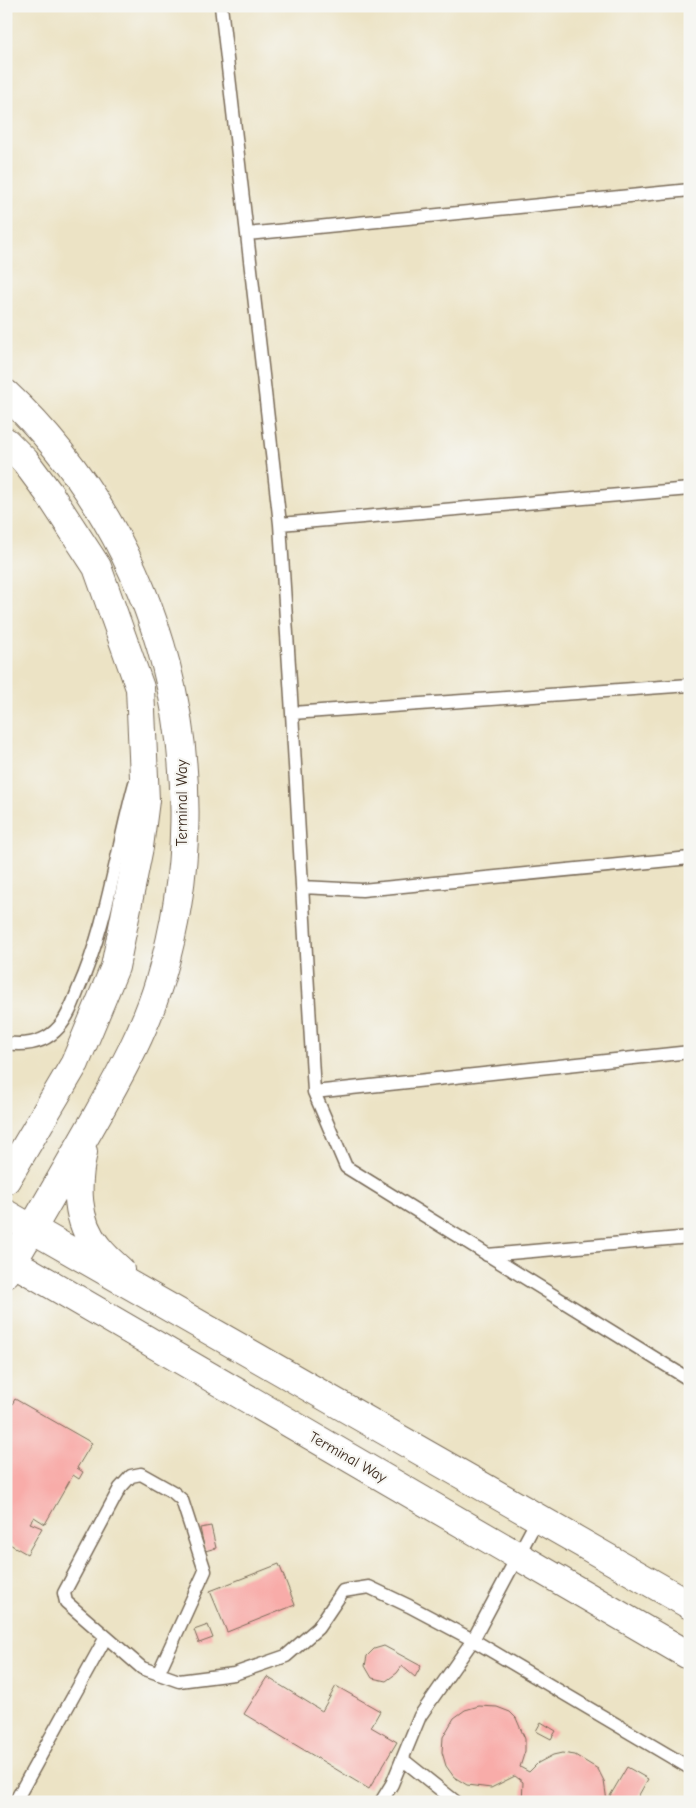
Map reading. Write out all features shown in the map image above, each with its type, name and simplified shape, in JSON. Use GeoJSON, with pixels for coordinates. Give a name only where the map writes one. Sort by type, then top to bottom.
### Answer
{"type":"FeatureCollection","features":[{"type":"Feature","properties":{"kind":"main road","name":"Terminal Way"},"geometry":{"type":"LineString","coordinates":[[6,394],[46,434],[85,484],[135,574],[152,616],[162,648],[181,751],[185,801],[176,907],[160,980],[138,1039],[32,1229],[8,1264],[690,1656]]}},
{"type":"Feature","properties":{"kind":"main road"},"geometry":{"type":"LineString","coordinates":[[6,442],[25,461],[48,492],[97,568],[140,688],[145,800],[139,847],[115,967],[75,1063],[6,1180]]}},
{"type":"Feature","properties":{"kind":"main road"},"geometry":{"type":"LineString","coordinates":[[86,1134],[78,1175],[80,1211],[97,1247],[142,1292]]}},
{"type":"Feature","properties":{"kind":"main road"},"geometry":{"type":"LineString","coordinates":[[6,1214],[690,1605]]}},
{"type":"Feature","properties":{"kind":"lane"},"geometry":{"type":"LineString","coordinates":[[221,6],[280,524],[314,1092],[346,1167],[690,1380]]}},
{"type":"Feature","properties":{"kind":"lane"},"geometry":{"type":"LineString","coordinates":[[247,234],[690,190]]}},
{"type":"Feature","properties":{"kind":"lane"},"geometry":{"type":"LineString","coordinates":[[280,524],[690,489]]}},
{"type":"Feature","properties":{"kind":"lane"},"geometry":{"type":"LineString","coordinates":[[292,713],[690,685]]}},
{"type":"Feature","properties":{"kind":"lane"},"geometry":{"type":"LineString","coordinates":[[6,1043],[33,1044],[48,1037],[59,1027],[70,1009],[101,928],[123,826],[144,752]]}},
{"type":"Feature","properties":{"kind":"lane"},"geometry":{"type":"LineString","coordinates":[[302,887],[362,890],[690,858]]}},
{"type":"Feature","properties":{"kind":"lane"},"geometry":{"type":"LineString","coordinates":[[314,1092],[690,1052]]}},
{"type":"Feature","properties":{"kind":"lane"},"geometry":{"type":"LineString","coordinates":[[487,1255],[690,1236]]}},
{"type":"Feature","properties":{"kind":"lane"},"geometry":{"type":"LineString","coordinates":[[158,1674],[205,1571],[182,1500],[173,1492],[141,1474],[131,1476],[120,1488],[64,1593],[66,1602],[142,1668],[158,1674],[179,1681],[234,1674],[286,1656],[318,1628],[343,1590],[369,1587],[472,1640],[690,1768]]}},
{"type":"Feature","properties":{"kind":"lane"},"geometry":{"type":"LineString","coordinates":[[381,1802],[420,1716],[472,1640],[538,1518]]}},
{"type":"Feature","properties":{"kind":"lane"},"geometry":{"type":"LineString","coordinates":[[15,1802],[106,1637]]}},
{"type":"Feature","properties":{"kind":"lane"},"geometry":{"type":"LineString","coordinates":[[402,1759],[456,1802]]}},
{"type":"Feature","properties":{"kind":"building"},"geometry":{"type":"Polygon","coordinates":[[[15,1399],[92,1443],[77,1468],[83,1472],[79,1479],[73,1475],[45,1524],[34,1517],[30,1523],[42,1528],[27,1554],[6,1542],[6,1415],[15,1399]]]}},
{"type":"Feature","properties":{"kind":"building"},"geometry":{"type":"Polygon","coordinates":[[[211,1526],[216,1548],[205,1551],[200,1528],[211,1526]]]}},
{"type":"Feature","properties":{"kind":"building"},"geometry":{"type":"Polygon","coordinates":[[[279,1564],[295,1605],[227,1632],[210,1591],[279,1564]]]}},
{"type":"Feature","properties":{"kind":"building"},"geometry":{"type":"Polygon","coordinates":[[[208,1625],[213,1638],[199,1643],[194,1630],[208,1625]]]}},
{"type":"Feature","properties":{"kind":"building"},"geometry":{"type":"Polygon","coordinates":[[[384,1646],[421,1666],[415,1677],[402,1666],[397,1673],[386,1681],[372,1678],[365,1666],[367,1656],[374,1649],[384,1646]]]}},
{"type":"Feature","properties":{"kind":"building"},"geometry":{"type":"Polygon","coordinates":[[[267,1677],[322,1711],[336,1686],[380,1711],[371,1727],[397,1742],[369,1789],[244,1714],[267,1677]]]}},
{"type":"Feature","properties":{"kind":"building"},"geometry":{"type":"Polygon","coordinates":[[[479,1706],[497,1707],[510,1712],[516,1718],[525,1739],[525,1751],[520,1767],[529,1772],[538,1763],[553,1755],[562,1753],[575,1755],[598,1769],[604,1781],[607,1801],[627,1767],[648,1779],[635,1802],[522,1802],[523,1782],[515,1776],[491,1788],[467,1785],[454,1777],[446,1766],[442,1752],[443,1737],[454,1718],[465,1710],[479,1706]]]}},
{"type":"Feature","properties":{"kind":"building"},"geometry":{"type":"Polygon","coordinates":[[[541,1722],[556,1731],[551,1739],[536,1731],[541,1722]]]}}]}
